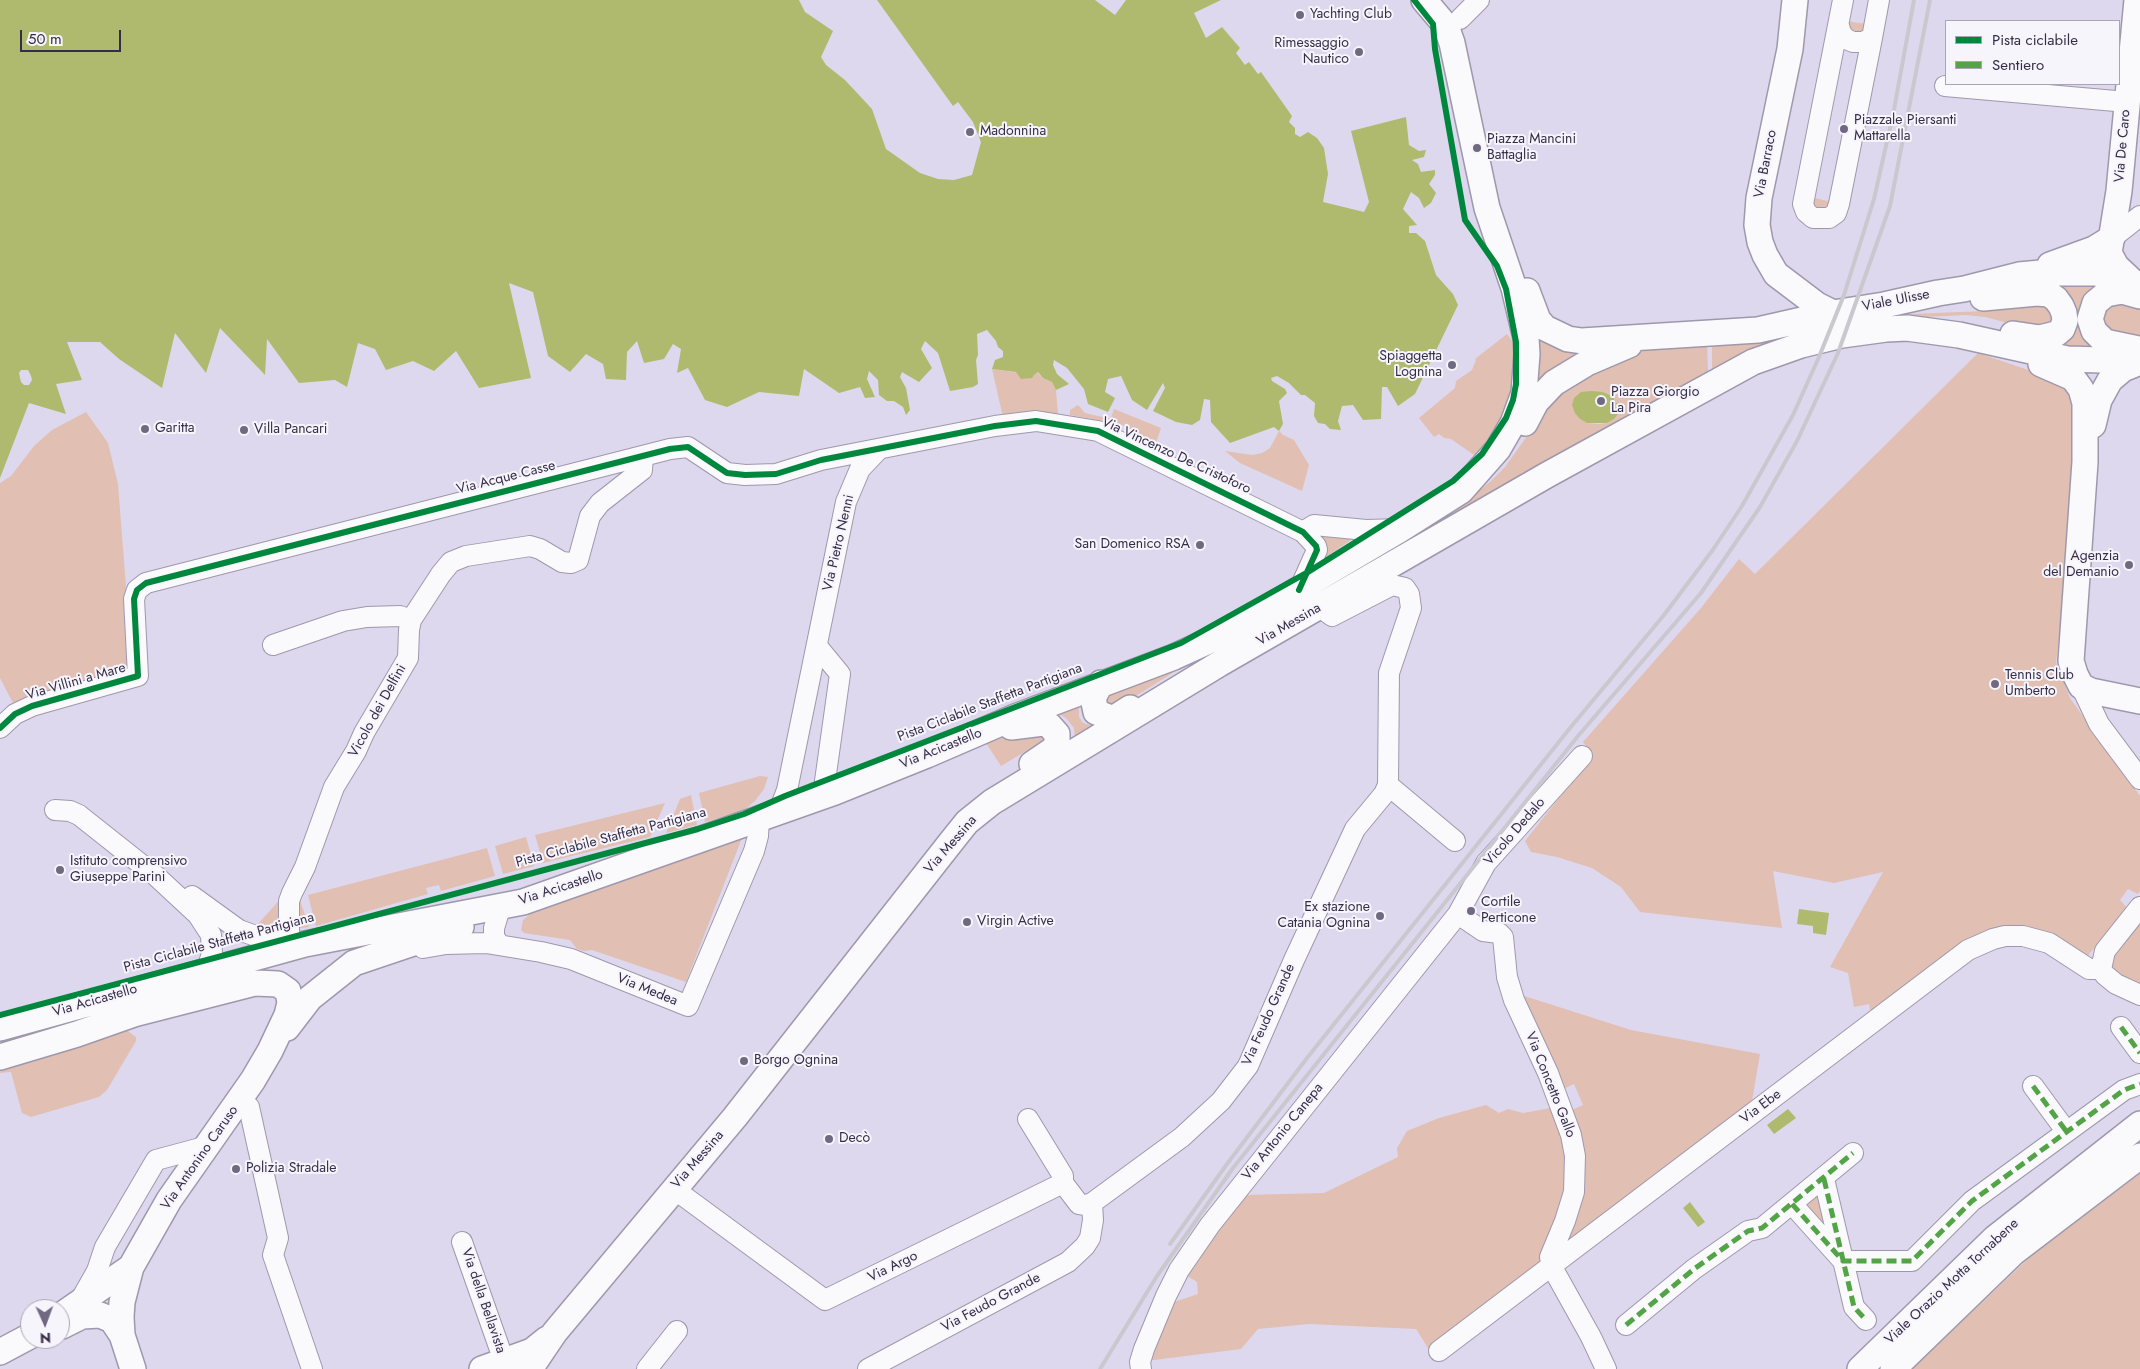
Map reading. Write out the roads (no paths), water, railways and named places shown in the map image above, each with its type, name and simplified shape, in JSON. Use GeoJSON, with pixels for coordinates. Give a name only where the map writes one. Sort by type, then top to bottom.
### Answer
{"type":"FeatureCollection","features":[{"type":"Feature","properties":{"kind":"main road","name":"Via Barraco"},"geometry":{"type":"LineString","coordinates":[[1795,0],[1790,49],[1759,198],[1757,225],[1762,249],[1776,274],[1825,309]]}},
{"type":"Feature","properties":{"kind":"main road","name":"Via De Caro"},"geometry":{"type":"LineString","coordinates":[[2137,0],[2119,191],[2109,253],[2111,259],[2138,288]]}},
{"type":"Feature","properties":{"kind":"main road","name":"Via Messina"},"geometry":{"type":"LineString","coordinates":[[1101,683],[1174,656],[1220,636],[1401,529],[1461,491],[1506,437],[1520,408],[1524,393],[1527,368],[1526,338],[1514,288],[1487,208],[1452,43],[1441,7]]}},
{"type":"Feature","properties":{"kind":"main road"},"geometry":{"type":"LineString","coordinates":[[1441,7],[1468,34],[1487,130],[1518,262],[1527,293],[1538,320],[1545,328],[1568,339],[1582,341],[1650,338]]}},
{"type":"Feature","properties":{"kind":"main road"},"geometry":{"type":"LineString","coordinates":[[2019,275],[2082,254],[2112,238]]}},
{"type":"Feature","properties":{"kind":"main road","name":"Viale Ulisse"},"geometry":{"type":"LineString","coordinates":[[1650,338],[1758,330],[1825,309],[1884,305],[1964,289],[2019,275],[2081,272],[2112,276],[2138,288]]}},
{"type":"Feature","properties":{"kind":"main road"},"geometry":{"type":"LineString","coordinates":[[2138,288],[2106,294],[2095,303],[2090,319],[2094,331],[2105,342],[2140,349]]}},
{"type":"Feature","properties":{"kind":"main road"},"geometry":{"type":"LineString","coordinates":[[1884,305],[1966,300],[2037,292],[2048,294],[2056,299],[2064,313],[2062,329],[2056,334],[2040,338],[1967,324],[1906,328]]}},
{"type":"Feature","properties":{"kind":"main road","name":"Viale Ulisse"},"geometry":{"type":"LineString","coordinates":[[1547,475],[1753,362],[1801,345],[1842,334],[1906,328],[1981,340]]}},
{"type":"Feature","properties":{"kind":"main road"},"geometry":{"type":"LineString","coordinates":[[1461,491],[1488,474],[1504,458],[1514,444],[1536,402],[1554,383],[1605,354],[1650,338]]}},
{"type":"Feature","properties":{"kind":"main road"},"geometry":{"type":"LineString","coordinates":[[1981,340],[2067,359],[2102,360],[2140,355]]}},
{"type":"Feature","properties":{"kind":"main road"},"geometry":{"type":"LineString","coordinates":[[1981,340],[2064,373],[2078,384],[2084,396],[2086,462],[2071,661],[2081,686],[2091,691],[2140,701]]}},
{"type":"Feature","properties":{"kind":"main road"},"geometry":{"type":"LineString","coordinates":[[2086,462],[2096,407],[2102,393],[2115,375],[2123,369],[2140,362]]}},
{"type":"Feature","properties":{"kind":"main road","name":"Via Messina"},"geometry":{"type":"LineString","coordinates":[[530,1369],[555,1332],[735,1117],[967,822],[1011,790],[1219,664],[1547,475]]}},
{"type":"Feature","properties":{"kind":"main road"},"geometry":{"type":"LineString","coordinates":[[1101,683],[1093,698],[1095,709],[1101,716],[1116,717],[1189,670],[1219,664]]}},
{"type":"Feature","properties":{"kind":"main road","name":"Via Acicastello"},"geometry":{"type":"LineString","coordinates":[[0,1028],[297,943],[523,902],[835,792],[1101,683]]}},
{"type":"Feature","properties":{"kind":"main road"},"geometry":{"type":"LineString","coordinates":[[983,732],[1042,723],[1048,725],[1057,734],[1058,744],[1054,749],[1022,770],[1011,790]]}},
{"type":"Feature","properties":{"kind":"main road"},"geometry":{"type":"LineString","coordinates":[[270,1050],[310,998],[354,963],[498,915],[523,902]]}},
{"type":"Feature","properties":{"kind":"main road","name":"Via Acicastello"},"geometry":{"type":"LineString","coordinates":[[0,1057],[78,1034],[134,1014],[255,983],[272,983],[288,991],[290,1003],[287,1015],[270,1050]]}},
{"type":"Feature","properties":{"kind":"main road"},"geometry":{"type":"LineString","coordinates":[[0,1051],[43,1044]]}},
{"type":"Feature","properties":{"kind":"main road","name":"Via Antonino Caruso"},"geometry":{"type":"LineString","coordinates":[[131,1267],[169,1200],[240,1102],[270,1050]]}},
{"type":"Feature","properties":{"kind":"main road","name":"Viale Orazio Motta Tornabene"},"geometry":{"type":"LineString","coordinates":[[1860,1369],[1995,1238],[2140,1124]]}},
{"type":"Feature","properties":{"kind":"main road","name":"Viale Orazio Motta Tornabene"},"geometry":{"type":"LineString","coordinates":[[1895,1367],[2014,1252],[2140,1156]]}},
{"type":"Feature","properties":{"kind":"main road"},"geometry":{"type":"LineString","coordinates":[[70,1309],[131,1267]]}},
{"type":"Feature","properties":{"kind":"main road"},"geometry":{"type":"LineString","coordinates":[[122,1335],[122,1302],[131,1267]]}},
{"type":"Feature","properties":{"kind":"main road"},"geometry":{"type":"LineString","coordinates":[[70,1321],[82,1316],[100,1315],[112,1320],[122,1335],[133,1369]]}},
{"type":"Feature","properties":{"kind":"main road"},"geometry":{"type":"LineString","coordinates":[[493,1365],[537,1348],[555,1332]]}},
{"type":"Feature","properties":{"kind":"main road"},"geometry":{"type":"LineString","coordinates":[[0,1352],[20,1341]]}},
{"type":"Feature","properties":{"kind":"street"},"geometry":{"type":"LineString","coordinates":[[1441,7],[1479,0]]}},
{"type":"Feature","properties":{"kind":"street"},"geometry":{"type":"LineString","coordinates":[[1843,0],[1803,204],[1806,212],[1813,218],[1829,218],[1836,213],[1839,204],[1879,0]]}},
{"type":"Feature","properties":{"kind":"street"},"geometry":{"type":"LineString","coordinates":[[1838,26],[1841,34],[1853,42],[1863,42],[1872,38]]}},
{"type":"Feature","properties":{"kind":"street"},"geometry":{"type":"LineString","coordinates":[[1945,86],[2127,102]]}},
{"type":"Feature","properties":{"kind":"street"},"geometry":{"type":"LineString","coordinates":[[2112,238],[2140,216]]}},
{"type":"Feature","properties":{"kind":"street","name":"Via Vincenzo De Cristoforo"},"geometry":{"type":"LineString","coordinates":[[879,449],[995,426],[1036,421],[1098,431],[1303,532],[1316,546],[1317,550],[1299,590]]}},
{"type":"Feature","properties":{"kind":"street","name":"Via Acque Casse"},"geometry":{"type":"LineString","coordinates":[[137,590],[146,583],[156,580],[670,449],[688,448],[727,472],[745,476],[776,474],[821,460],[879,449]]}},
{"type":"Feature","properties":{"kind":"street","name":"Via Pietro Nenni"},"geometry":{"type":"LineString","coordinates":[[769,815],[787,790],[846,502],[860,470],[879,449]]}},
{"type":"Feature","properties":{"kind":"street","name":"Vicolo dei Delfini"},"geometry":{"type":"LineString","coordinates":[[297,943],[289,901],[292,893],[305,867],[334,787],[408,658],[411,620],[441,574],[451,562],[466,556],[530,546],[540,549],[562,562],[571,563],[578,560],[590,516],[600,503],[642,470],[643,456]]}},
{"type":"Feature","properties":{"kind":"street"},"geometry":{"type":"LineString","coordinates":[[1303,532],[1314,525],[1366,530],[1401,529]]}},
{"type":"Feature","properties":{"kind":"street"},"geometry":{"type":"LineString","coordinates":[[1320,607],[1332,616],[1392,585],[1405,588],[1410,594],[1411,608],[1389,673],[1388,785],[1455,841]]}},
{"type":"Feature","properties":{"kind":"street","name":"Via Villini a Mare"},"geometry":{"type":"LineString","coordinates":[[0,728],[15,714],[32,706],[138,676],[134,606],[137,590]]}},
{"type":"Feature","properties":{"kind":"street"},"geometry":{"type":"LineString","coordinates":[[273,645],[343,621],[367,617],[400,616],[411,620]]}},
{"type":"Feature","properties":{"kind":"street"},"geometry":{"type":"LineString","coordinates":[[817,646],[840,674],[824,781],[835,792]]}},
{"type":"Feature","properties":{"kind":"street"},"geometry":{"type":"LineString","coordinates":[[2081,686],[2100,724],[2140,780]]}},
{"type":"Feature","properties":{"kind":"street","name":"Vicolo Dedalo"},"geometry":{"type":"LineString","coordinates":[[1458,914],[1486,863],[1582,756]]}},
{"type":"Feature","properties":{"kind":"street","name":"Via Feudo Grande"},"geometry":{"type":"LineString","coordinates":[[868,1369],[1068,1262],[1085,1246],[1090,1238],[1094,1220],[1092,1203],[1182,1137],[1221,1101],[1248,1066],[1294,960],[1355,829],[1384,794],[1388,785]]}},
{"type":"Feature","properties":{"kind":"street"},"geometry":{"type":"LineString","coordinates":[[55,810],[70,811],[79,815],[156,876],[198,915],[211,935],[212,953],[206,970]]}},
{"type":"Feature","properties":{"kind":"street","name":"Via Medea"},"geometry":{"type":"LineString","coordinates":[[499,944],[571,959],[688,1006],[754,850],[758,836],[769,815]]}},
{"type":"Feature","properties":{"kind":"street"},"geometry":{"type":"LineString","coordinates":[[156,876],[184,890],[240,930],[253,935],[297,943]]}},
{"type":"Feature","properties":{"kind":"street"},"geometry":{"type":"LineString","coordinates":[[2140,907],[2105,951],[2101,968],[2105,975],[2116,984],[2140,995]]}},
{"type":"Feature","properties":{"kind":"street","name":"Via Concetto Gallo"},"geometry":{"type":"LineString","coordinates":[[1458,914],[1483,931],[1499,933],[1503,937],[1508,977],[1514,1000],[1548,1073],[1575,1146],[1574,1192],[1565,1221],[1550,1257],[1552,1267]]}},
{"type":"Feature","properties":{"kind":"street","name":"Via Antonio Canepa"},"geometry":{"type":"LineString","coordinates":[[1140,1369],[1144,1349],[1166,1296],[1179,1270],[1210,1225],[1458,914]]}},
{"type":"Feature","properties":{"kind":"street"},"geometry":{"type":"LineString","coordinates":[[498,915],[494,928],[494,937],[499,944]]}},
{"type":"Feature","properties":{"kind":"street","name":"Via Ebe"},"geometry":{"type":"LineString","coordinates":[[1439,1351],[1968,950],[1993,939],[2005,936],[2023,936],[2050,943],[2089,968],[2101,968]]}},
{"type":"Feature","properties":{"kind":"street"},"geometry":{"type":"LineString","coordinates":[[372,956],[446,944],[499,944]]}},
{"type":"Feature","properties":{"kind":"street"},"geometry":{"type":"LineString","coordinates":[[2121,1027],[2140,1053]]}},
{"type":"Feature","properties":{"kind":"street"},"geometry":{"type":"LineString","coordinates":[[1792,1204],[1843,1261],[1912,1261],[1972,1201],[2124,1090],[2140,1084]]}},
{"type":"Feature","properties":{"kind":"street"},"geometry":{"type":"LineString","coordinates":[[2034,1086],[2066,1131]]}},
{"type":"Feature","properties":{"kind":"street"},"geometry":{"type":"LineString","coordinates":[[240,1102],[249,1107],[278,1238],[273,1256],[312,1369]]}},
{"type":"Feature","properties":{"kind":"street"},"geometry":{"type":"LineString","coordinates":[[1028,1119],[1063,1176],[1063,1183],[1079,1204],[1086,1206],[1092,1203]]}},
{"type":"Feature","properties":{"kind":"street"},"geometry":{"type":"LineString","coordinates":[[70,1309],[96,1271],[105,1247],[156,1160],[208,1146]]}},
{"type":"Feature","properties":{"kind":"street"},"geometry":{"type":"LineString","coordinates":[[1626,1325],[1694,1269],[1748,1231],[1762,1228],[1853,1153]]}},
{"type":"Feature","properties":{"kind":"street"},"geometry":{"type":"LineString","coordinates":[[1824,1178],[1854,1307],[1866,1320]]}},
{"type":"Feature","properties":{"kind":"street","name":"Via Argo"},"geometry":{"type":"LineString","coordinates":[[674,1189],[825,1300],[1063,1183]]}},
{"type":"Feature","properties":{"kind":"street","name":"Via della Bellavista"},"geometry":{"type":"LineString","coordinates":[[462,1242],[493,1365]]}},
{"type":"Feature","properties":{"kind":"street"},"geometry":{"type":"LineString","coordinates":[[1552,1267],[1591,1337],[1606,1369]]}},
{"type":"Feature","properties":{"kind":"street"},"geometry":{"type":"LineString","coordinates":[[647,1369],[677,1331]]}},
{"type":"Feature","properties":{"kind":"railway"},"geometry":{"type":"LineString","coordinates":[[1170,1244],[1227,1164],[1307,1058],[1570,728],[1664,615],[1712,551],[1742,506],[1793,415],[1844,295],[1874,199],[1893,115],[1914,0]]}},
{"type":"Feature","properties":{"kind":"railway"},"geometry":{"type":"LineString","coordinates":[[1100,1369],[1157,1276],[1233,1168],[1578,736],[1701,593],[1760,507],[1797,441],[1838,353],[1890,206],[1930,0]]}},
{"type":"Feature","properties":{"kind":"place","name":"Yachting Club"},"geometry":{"type":"Point","coordinates":[1300,15]}},
{"type":"Feature","properties":{"kind":"place","name":"Rimessaggio Nautico"},"geometry":{"type":"Point","coordinates":[1359,52]}},
{"type":"Feature","properties":{"kind":"place","name":"Piazzale Piersanti Mattarella"},"geometry":{"type":"Point","coordinates":[1844,129]}},
{"type":"Feature","properties":{"kind":"place","name":"Madonnina"},"geometry":{"type":"Point","coordinates":[970,132]}},
{"type":"Feature","properties":{"kind":"place","name":"Piazza Mancini Battaglia"},"geometry":{"type":"Point","coordinates":[1477,148]}},
{"type":"Feature","properties":{"kind":"place","name":"Spiaggetta Lognina"},"geometry":{"type":"Point","coordinates":[1452,365]}},
{"type":"Feature","properties":{"kind":"place","name":"Piazza Giorgio La Pira"},"geometry":{"type":"Point","coordinates":[1601,401]}},
{"type":"Feature","properties":{"kind":"place","name":"Garitta"},"geometry":{"type":"Point","coordinates":[145,429]}},
{"type":"Feature","properties":{"kind":"place","name":"Villa Pancari"},"geometry":{"type":"Point","coordinates":[244,430]}},
{"type":"Feature","properties":{"kind":"place","name":"San Domenico RSA"},"geometry":{"type":"Point","coordinates":[1200,545]}},
{"type":"Feature","properties":{"kind":"place","name":"Agenzia del Demanio"},"geometry":{"type":"Point","coordinates":[2129,565]}},
{"type":"Feature","properties":{"kind":"place","name":"Tennis Club Umberto"},"geometry":{"type":"Point","coordinates":[1995,684]}},
{"type":"Feature","properties":{"kind":"place","name":"Istituto comprensivo Giuseppe Parini"},"geometry":{"type":"Point","coordinates":[60,870]}},
{"type":"Feature","properties":{"kind":"place","name":"Cortile Perticone"},"geometry":{"type":"Point","coordinates":[1471,911]}},
{"type":"Feature","properties":{"kind":"place","name":"Ex stazione Catania Ognina"},"geometry":{"type":"Point","coordinates":[1380,916]}},
{"type":"Feature","properties":{"kind":"place","name":"Virgin Active"},"geometry":{"type":"Point","coordinates":[967,922]}},
{"type":"Feature","properties":{"kind":"place","name":"Borgo Ognina"},"geometry":{"type":"Point","coordinates":[744,1061]}},
{"type":"Feature","properties":{"kind":"place","name":"Decò"},"geometry":{"type":"Point","coordinates":[829,1139]}},
{"type":"Feature","properties":{"kind":"place","name":"Polizia Stradale"},"geometry":{"type":"Point","coordinates":[236,1169]}}]}
